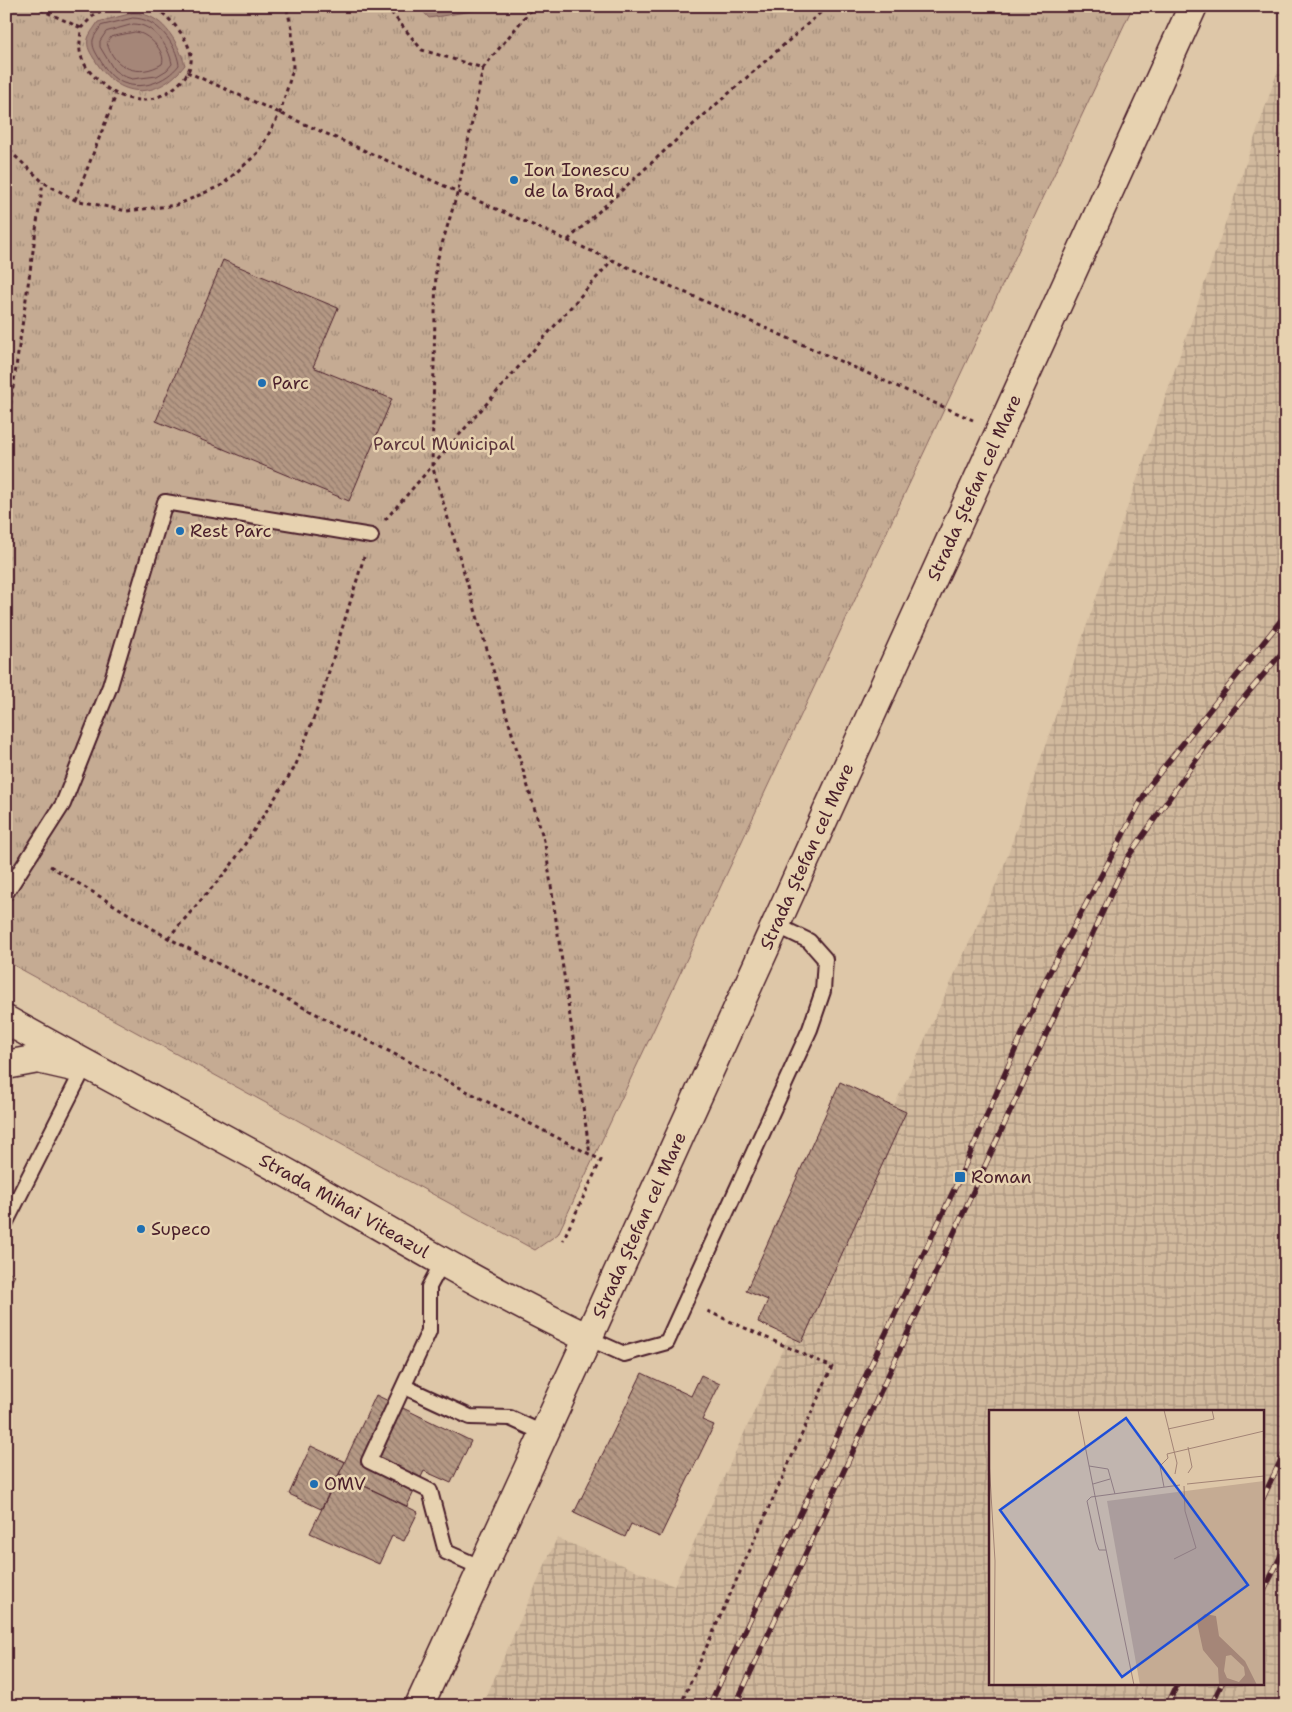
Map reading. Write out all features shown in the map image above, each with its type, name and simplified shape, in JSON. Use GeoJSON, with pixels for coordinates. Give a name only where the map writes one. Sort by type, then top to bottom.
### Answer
{"type":"FeatureCollection","features":[{"type":"Feature","properties":{"kind":"main road","name":"Strada Ștefan cel Mare"},"geometry":{"type":"LineString","coordinates":[[419,1706],[1194,6]]}},
{"type":"Feature","properties":{"kind":"main road","name":"Strada Mihai Viteazul"},"geometry":{"type":"LineString","coordinates":[[6,1020],[92,1072],[279,1169],[530,1310],[588,1338]]}},
{"type":"Feature","properties":{"kind":"main road","name":"Strada Mihai Viteazul"},"geometry":{"type":"LineString","coordinates":[[6,1065],[38,1058],[92,1072]]}},
{"type":"Feature","properties":{"kind":"lane"},"geometry":{"type":"LineString","coordinates":[[6,893],[63,804],[110,686],[165,502],[370,536]]}},
{"type":"Feature","properties":{"kind":"lane"},"geometry":{"type":"LineString","coordinates":[[588,1338],[624,1354],[667,1342],[810,1029],[823,990],[825,959],[809,941],[776,925]]}},
{"type":"Feature","properties":{"kind":"lane"},"geometry":{"type":"LineString","coordinates":[[6,1222],[92,1072]]}},
{"type":"Feature","properties":{"kind":"lane"},"geometry":{"type":"LineString","coordinates":[[443,1261],[429,1287],[429,1331],[405,1387],[369,1461],[430,1491],[446,1552],[482,1568]]}},
{"type":"Feature","properties":{"kind":"lane"},"geometry":{"type":"LineString","coordinates":[[405,1387],[470,1417],[510,1418],[544,1434]]}},
{"type":"Feature","properties":{"kind":"path"},"geometry":{"type":"LineString","coordinates":[[32,6],[81,28]]}},
{"type":"Feature","properties":{"kind":"path"},"geometry":{"type":"LineString","coordinates":[[117,6],[96,13],[81,28],[80,51],[87,70],[116,95],[142,100],[160,96],[176,88],[187,72],[190,53],[171,20],[154,6]]}},
{"type":"Feature","properties":{"kind":"path"},"geometry":{"type":"LineString","coordinates":[[6,143],[14,155],[43,182],[76,200],[127,211],[177,205],[222,185],[259,152],[280,113],[293,69],[292,28],[286,6]]}},
{"type":"Feature","properties":{"kind":"path"},"geometry":{"type":"LineString","coordinates":[[386,6],[422,50],[483,68]]}},
{"type":"Feature","properties":{"kind":"path"},"geometry":{"type":"LineString","coordinates":[[534,6],[483,68],[458,191],[436,264],[432,465],[545,844],[590,1155]]}},
{"type":"Feature","properties":{"kind":"path"},"geometry":{"type":"LineString","coordinates":[[568,240],[686,131],[828,6]]}},
{"type":"Feature","properties":{"kind":"path"},"geometry":{"type":"LineString","coordinates":[[187,72],[999,431]]}},
{"type":"Feature","properties":{"kind":"path"},"geometry":{"type":"LineString","coordinates":[[76,200],[116,95]]}},
{"type":"Feature","properties":{"kind":"path"},"geometry":{"type":"LineString","coordinates":[[6,436],[43,182]]}},
{"type":"Feature","properties":{"kind":"path"},"geometry":{"type":"LineString","coordinates":[[168,938],[230,867],[295,766],[319,704],[370,536],[612,260]]}},
{"type":"Feature","properties":{"kind":"path"},"geometry":{"type":"LineString","coordinates":[[32,854],[168,938],[601,1160],[563,1240]]}},
{"type":"Feature","properties":{"kind":"path"},"geometry":{"type":"LineString","coordinates":[[680,1706],[832,1367],[686,1301]]}},
{"type":"Feature","properties":{"kind":"shaded area"},"geometry":{"type":"Polygon","coordinates":[[[1286,47],[1286,1706],[482,1706],[557,1538],[674,1586],[1002,871],[1286,47]]]}},
{"type":"Feature","properties":{"kind":"green space","name":"Parcul Municipal"},"geometry":{"type":"Polygon","coordinates":[[[6,6],[1133,6],[558,1234],[535,1250],[6,961],[6,6]]]}},
{"type":"Feature","properties":{"kind":"water"},"geometry":{"type":"Polygon","coordinates":[[[418,6],[503,6],[429,18],[418,6]]]}},
{"type":"Feature","properties":{"kind":"water"},"geometry":{"type":"Polygon","coordinates":[[[133,13],[143,14],[152,18],[167,30],[178,46],[185,65],[174,77],[150,90],[138,91],[126,88],[115,82],[104,73],[88,48],[89,37],[98,22],[133,13]]]}},
{"type":"Feature","properties":{"kind":"building","name":"Parc"},"geometry":{"type":"Polygon","coordinates":[[[223,260],[338,308],[313,367],[392,399],[349,501],[156,421],[223,260]]]}},
{"type":"Feature","properties":{"kind":"building"},"geometry":{"type":"Polygon","coordinates":[[[840,1082],[906,1112],[802,1342],[758,1322],[768,1300],[746,1291],[840,1082]]]}},
{"type":"Feature","properties":{"kind":"building"},"geometry":{"type":"Polygon","coordinates":[[[6,1270],[15,1275],[6,1293],[6,1270]]]}},
{"type":"Feature","properties":{"kind":"building"},"geometry":{"type":"Polygon","coordinates":[[[642,1373],[691,1396],[701,1375],[720,1384],[702,1420],[714,1425],[660,1537],[631,1524],[625,1537],[574,1513],[642,1373]]]}},
{"type":"Feature","properties":{"kind":"building"},"geometry":{"type":"Polygon","coordinates":[[[376,1395],[471,1441],[451,1483],[424,1471],[407,1506],[339,1474],[376,1395]]]}},
{"type":"Feature","properties":{"kind":"building","name":"OMV"},"geometry":{"type":"Polygon","coordinates":[[[311,1446],[345,1462],[321,1509],[289,1494],[311,1446]]]}},
{"type":"Feature","properties":{"kind":"building","name":"OMV"},"geometry":{"type":"Polygon","coordinates":[[[339,1474],[418,1512],[404,1541],[392,1536],[379,1564],[310,1533],[339,1474]]]}},
{"type":"Feature","properties":{"kind":"railway"},"geometry":{"type":"LineString","coordinates":[[709,1706],[960,1177],[1046,979],[1149,786],[1286,614]]}},
{"type":"Feature","properties":{"kind":"railway"},"geometry":{"type":"LineString","coordinates":[[735,1706],[1128,857],[1220,726],[1286,648]]}},
{"type":"Feature","properties":{"kind":"railway"},"geometry":{"type":"LineString","coordinates":[[1264,1496],[1286,1449]]}},
{"type":"Feature","properties":{"kind":"railway"},"geometry":{"type":"LineString","coordinates":[[1264,1591],[1286,1545]]}},
{"type":"Feature","properties":{"kind":"railway"},"geometry":{"type":"LineString","coordinates":[[1167,1706],[1178,1684]]}},
{"type":"Feature","properties":{"kind":"railway"},"geometry":{"type":"LineString","coordinates":[[1211,1706],[1222,1684]]}},
{"type":"Feature","properties":{"kind":"place","name":"Ion Ionescu de la Brad"},"geometry":{"type":"Point","coordinates":[514,180]}},
{"type":"Feature","properties":{"kind":"place","name":"Parc"},"geometry":{"type":"Point","coordinates":[262,383]}},
{"type":"Feature","properties":{"kind":"place","name":"Rest Parc"},"geometry":{"type":"Point","coordinates":[180,531]}},
{"type":"Feature","properties":{"kind":"place","name":"Roman"},"geometry":{"type":"Point","coordinates":[960,1177]}},
{"type":"Feature","properties":{"kind":"place","name":"Supeco"},"geometry":{"type":"Point","coordinates":[141,1229]}},
{"type":"Feature","properties":{"kind":"place","name":"OMV"},"geometry":{"type":"Point","coordinates":[314,1484]}}]}
